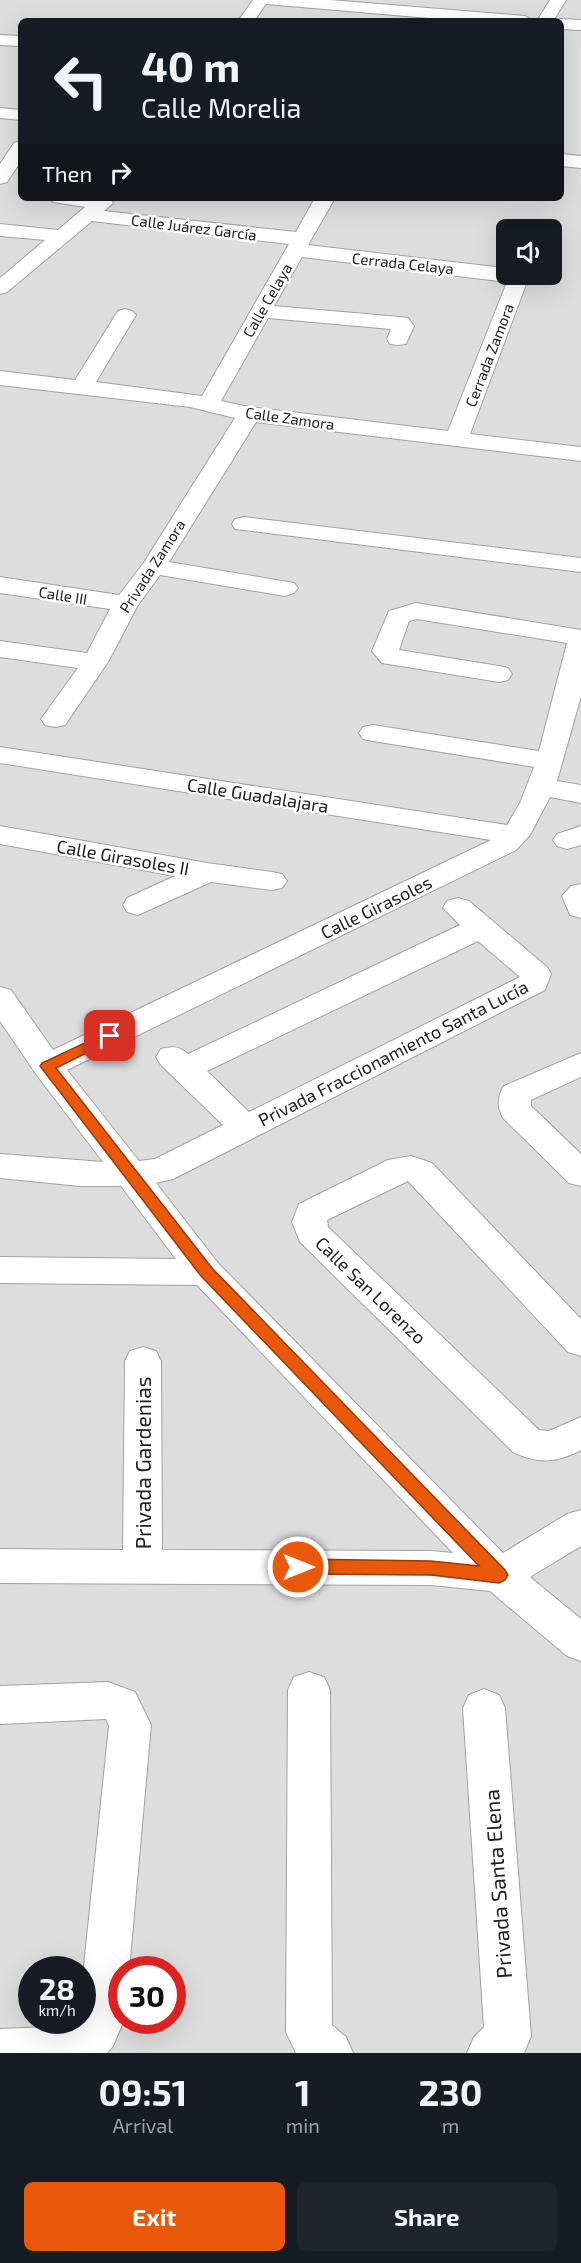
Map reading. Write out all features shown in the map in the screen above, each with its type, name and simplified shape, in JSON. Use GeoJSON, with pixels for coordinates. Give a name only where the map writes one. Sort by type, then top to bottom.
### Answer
{"type":"FeatureCollection","features":[{"type":"Feature","properties":{"kind":"street"},"geometry":{"type":"LineString","coordinates":[[248,18],[261,0]]}},
{"type":"Feature","properties":{"kind":"street"},"geometry":{"type":"LineString","coordinates":[[270,0],[342,14],[398,5],[501,18]]}},
{"type":"Feature","properties":{"kind":"street"},"geometry":{"type":"LineString","coordinates":[[547,18],[558,0]]}},
{"type":"Feature","properties":{"kind":"street"},"geometry":{"type":"LineString","coordinates":[[564,24],[581,25]]}},
{"type":"Feature","properties":{"kind":"street"},"geometry":{"type":"LineString","coordinates":[[0,40],[18,41]]}},
{"type":"Feature","properties":{"kind":"street"},"geometry":{"type":"LineString","coordinates":[[0,113],[18,115]]}},
{"type":"Feature","properties":{"kind":"street"},"geometry":{"type":"LineString","coordinates":[[4,187],[18,154]]}},
{"type":"Feature","properties":{"kind":"street"},"geometry":{"type":"LineString","coordinates":[[564,160],[581,162]]}},
{"type":"Feature","properties":{"kind":"street","name":"Calle Juárez García"},"geometry":{"type":"LineString","coordinates":[[77,201],[298,245]]}},
{"type":"Feature","properties":{"kind":"street","name":"Calle Celaya"},"geometry":{"type":"LineString","coordinates":[[209,403],[323,201]]}},
{"type":"Feature","properties":{"kind":"street"},"geometry":{"type":"LineString","coordinates":[[0,288],[100,205]]}},
{"type":"Feature","properties":{"kind":"street"},"geometry":{"type":"LineString","coordinates":[[0,230],[62,236]]}},
{"type":"Feature","properties":{"kind":"street","name":"Cerrada Celaya"},"geometry":{"type":"LineString","coordinates":[[298,245],[496,274]]}},
{"type":"Feature","properties":{"kind":"street"},"geometry":{"type":"LineString","coordinates":[[9,253],[38,256]]}},
{"type":"Feature","properties":{"kind":"street","name":"Cerrada Zamora"},"geometry":{"type":"LineString","coordinates":[[457,438],[516,285]]}},
{"type":"Feature","properties":{"kind":"street"},"geometry":{"type":"LineString","coordinates":[[261,311],[400,323],[403,326],[398,339]]}},
{"type":"Feature","properties":{"kind":"street"},"geometry":{"type":"LineString","coordinates":[[82,387],[125,315]]}},
{"type":"Feature","properties":{"kind":"street","name":"Calle Zamora"},"geometry":{"type":"LineString","coordinates":[[4,383],[82,387],[209,403],[249,414],[581,454]]}},
{"type":"Feature","properties":{"kind":"street","name":"Privada Zamora"},"geometry":{"type":"LineString","coordinates":[[55,718],[95,662],[126,604],[154,567],[249,414]]}},
{"type":"Feature","properties":{"kind":"street"},"geometry":{"type":"LineString","coordinates":[[244,524],[581,565]]}},
{"type":"Feature","properties":{"kind":"street"},"geometry":{"type":"LineString","coordinates":[[154,567],[285,588]]}},
{"type":"Feature","properties":{"kind":"street","name":"Calle III"},"geometry":{"type":"LineString","coordinates":[[0,585],[126,604]]}},
{"type":"Feature","properties":{"kind":"street"},"geometry":{"type":"LineString","coordinates":[[499,674],[391,657],[385,651],[398,616],[416,611],[581,639]]}},
{"type":"Feature","properties":{"kind":"street","name":"Calle Girasoles"},"geometry":{"type":"LineString","coordinates":[[47,1066],[506,844],[516,835],[545,774],[581,639]]}},
{"type":"Feature","properties":{"kind":"street"},"geometry":{"type":"LineString","coordinates":[[0,649],[95,662]]}},
{"type":"Feature","properties":{"kind":"street"},"geometry":{"type":"LineString","coordinates":[[373,733],[545,774],[581,794]]}},
{"type":"Feature","properties":{"kind":"street","name":"Calle Guadalajara"},"geometry":{"type":"LineString","coordinates":[[0,755],[516,835]]}},
{"type":"Feature","properties":{"kind":"street","name":"Calle Girasoles II"},"geometry":{"type":"LineString","coordinates":[[0,835],[207,872]]}},
{"type":"Feature","properties":{"kind":"street"},"geometry":{"type":"LineString","coordinates":[[207,872],[272,881]]}},
{"type":"Feature","properties":{"kind":"street","name":"Calle Girasoles II"},"geometry":{"type":"LineString","coordinates":[[138,905],[207,872]]}},
{"type":"Feature","properties":{"kind":"street"},"geometry":{"type":"LineString","coordinates":[[581,893],[577,896],[577,901],[581,908]]}},
{"type":"Feature","properties":{"kind":"street","name":"Privada Fraccionamiento Santa Lucía"},"geometry":{"type":"LineString","coordinates":[[0,1166],[76,1175],[130,1175],[161,1170],[534,983],[536,974],[470,918],[178,1063],[245,1127]]}},
{"type":"Feature","properties":{"kind":"street"},"geometry":{"type":"LineString","coordinates":[[0,997],[47,1066],[206,1272],[499,1575],[581,1643]]}},
{"type":"Feature","properties":{"kind":"street"},"geometry":{"type":"LineString","coordinates":[[581,1064],[515,1094],[514,1101],[515,1110],[581,1174]]}},
{"type":"Feature","properties":{"kind":"street","name":"Calle San Lorenzo"},"geometry":{"type":"LineString","coordinates":[[581,1342],[420,1172],[411,1168],[400,1169],[311,1213],[309,1222],[312,1233],[526,1441],[539,1448],[551,1447],[581,1432]]}},
{"type":"Feature","properties":{"kind":"street"},"geometry":{"type":"LineString","coordinates":[[0,1270],[206,1272]]}},
{"type":"Feature","properties":{"kind":"street","name":"Privada Gardenias"},"geometry":{"type":"LineString","coordinates":[[142,1565],[143,1360]]}},
{"type":"Feature","properties":{"kind":"street"},"geometry":{"type":"LineString","coordinates":[[499,1575],[581,1526]]}},
{"type":"Feature","properties":{"kind":"street","name":"Privada Gardenias"},"geometry":{"type":"LineString","coordinates":[[0,1566],[431,1568],[499,1575]]}},
{"type":"Feature","properties":{"kind":"street"},"geometry":{"type":"LineString","coordinates":[[309,1690],[309,2032],[319,2046],[330,2053]]}},
{"type":"Feature","properties":{"kind":"street"},"geometry":{"type":"LineString","coordinates":[[0,1705],[108,1700],[120,1706],[130,1725],[102,2019],[92,2037],[76,2045],[55,2049],[0,2052]]}},
{"type":"Feature","properties":{"kind":"street","name":"Privada Santa Elena"},"geometry":{"type":"LineString","coordinates":[[484,1707],[508,2037],[490,2053]]}},
{"type":"Feature","properties":{"kind":"shaded area"},"geometry":{"type":"Polygon","coordinates":[[[0,0],[581,0],[581,2053],[0,2053],[0,0]]]}},
{"type":"Feature","properties":{"kind":"route"},"geometry":{"type":"LineString","coordinates":[[110,1036],[47,1066],[206,1272],[499,1575],[431,1568],[298,1567]]}}]}
